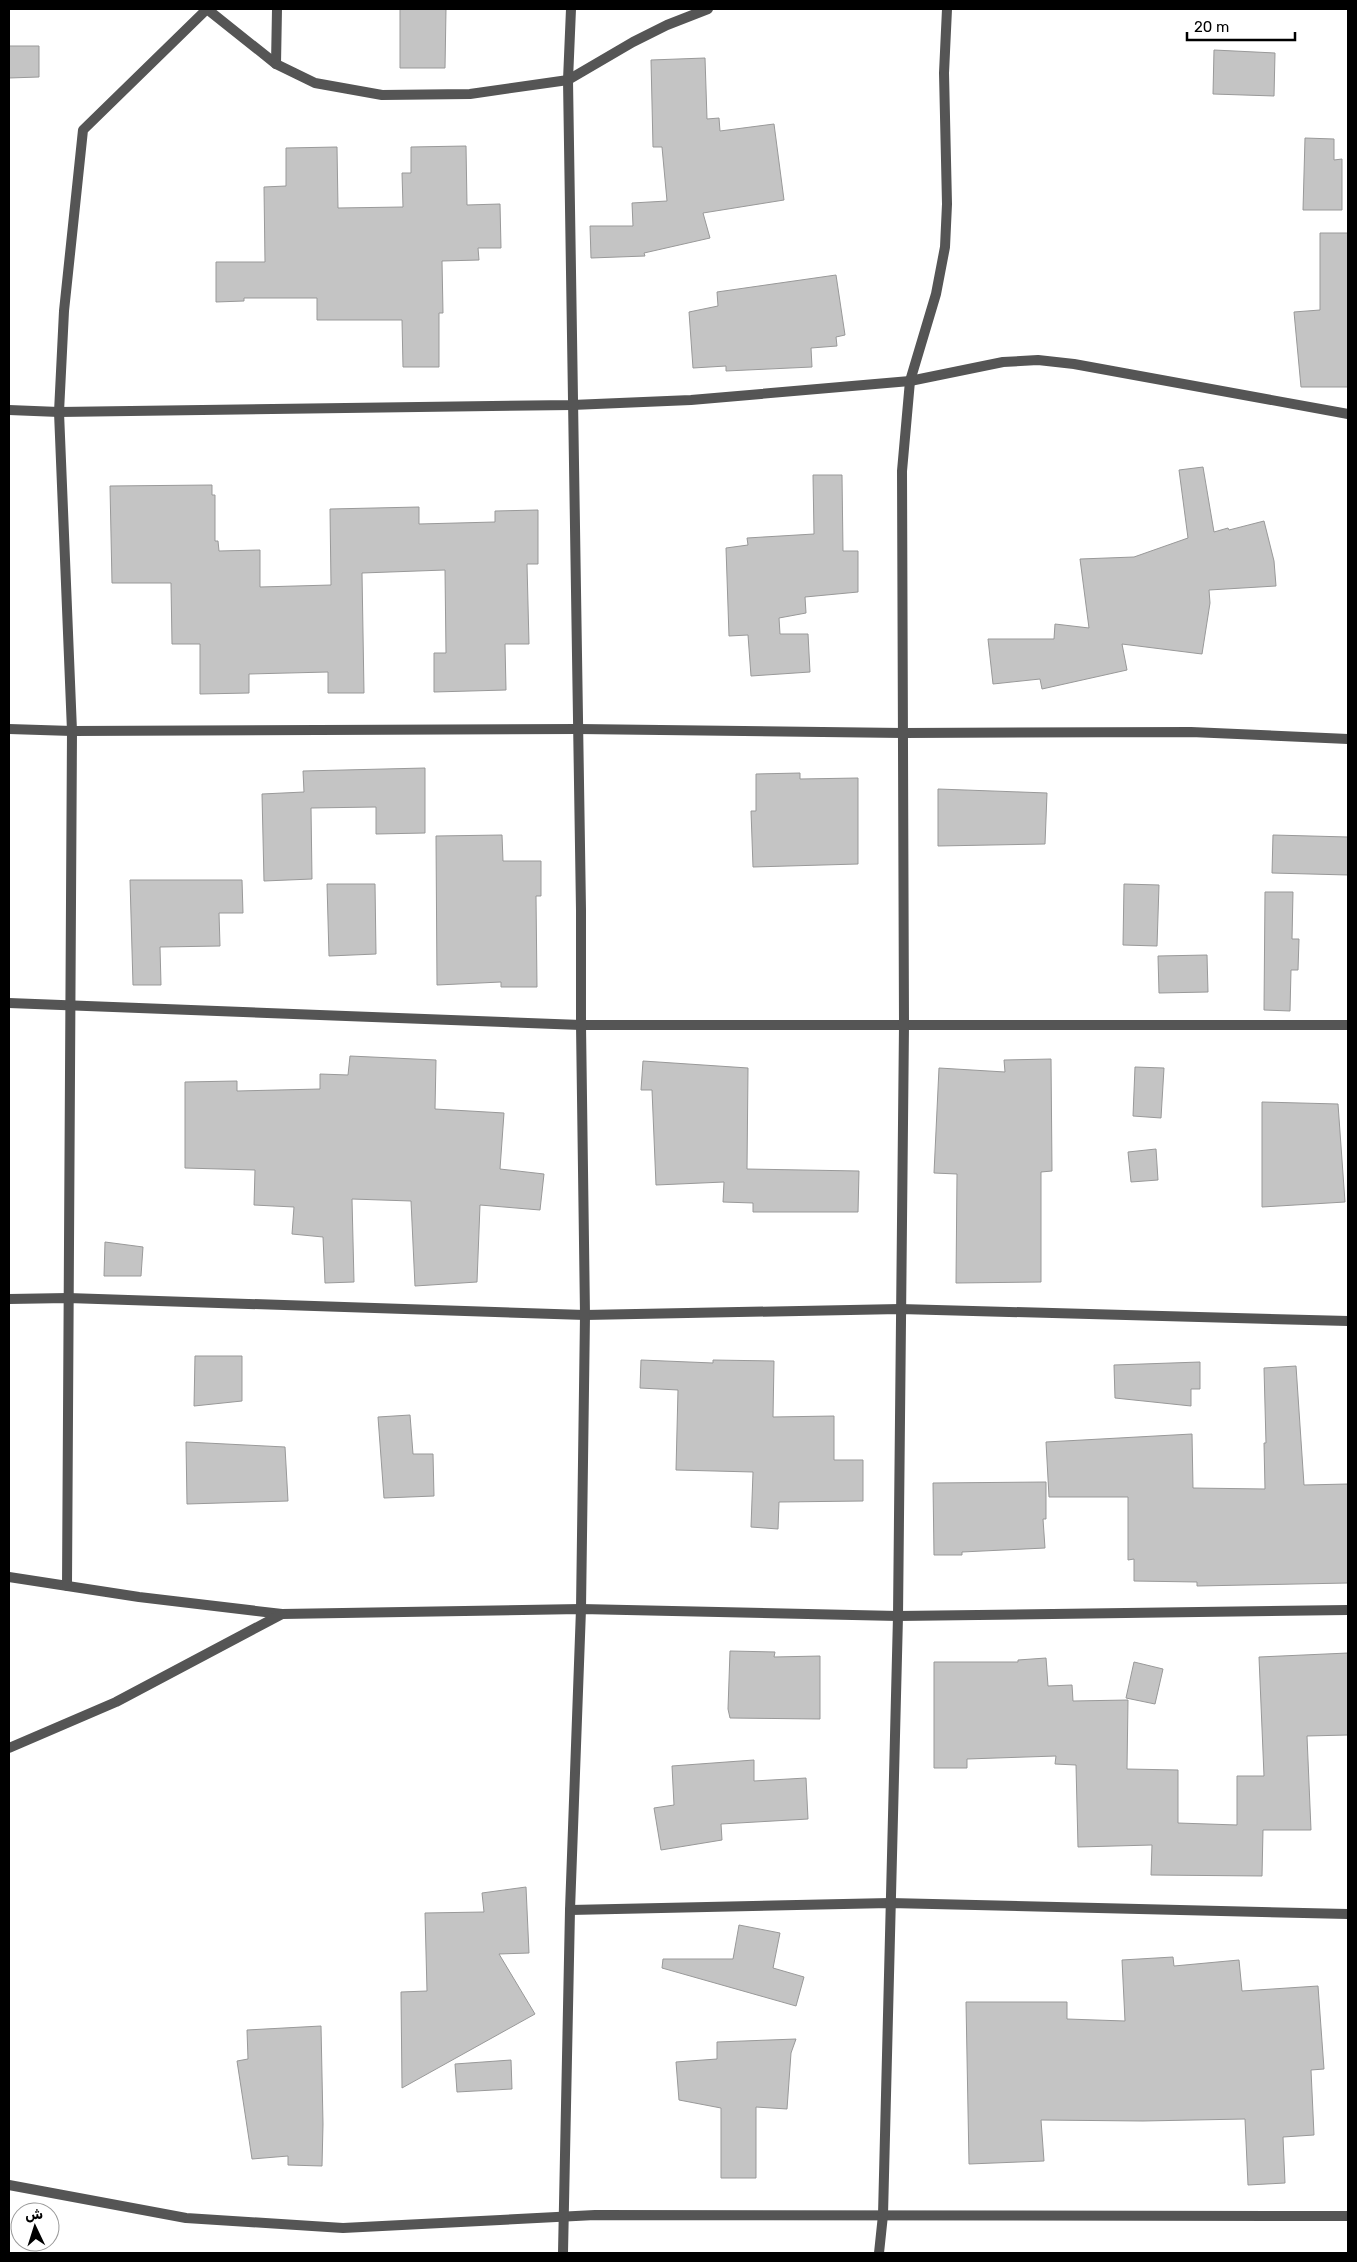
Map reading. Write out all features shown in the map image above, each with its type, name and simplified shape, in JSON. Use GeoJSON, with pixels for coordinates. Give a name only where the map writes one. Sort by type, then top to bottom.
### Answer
{"type":"FeatureCollection","features":[{"type":"Feature","properties":{"kind":"street"},"geometry":{"type":"LineString","coordinates":[[67,1586],[72,731],[59,412],[64,311],[83,130],[207,9],[276,64],[316,83],[382,95],[470,94],[568,80],[633,42],[667,25],[708,9]]}},
{"type":"Feature","properties":{"kind":"street"},"geometry":{"type":"LineString","coordinates":[[276,64],[277,9]]}},
{"type":"Feature","properties":{"kind":"street"},"geometry":{"type":"LineString","coordinates":[[563,2253],[562,2217],[570,1910],[581,1609],[585,1314],[581,910],[568,80],[571,9]]}},
{"type":"Feature","properties":{"kind":"street"},"geometry":{"type":"LineString","coordinates":[[879,2253],[883,2215],[898,1616],[904,1025],[902,471],[910,381],[936,294],[945,247],[947,204],[944,73],[947,9]]}},
{"type":"Feature","properties":{"kind":"street"},"geometry":{"type":"LineString","coordinates":[[9,410],[59,412],[572,405],[691,400],[910,381],[1004,362],[1038,360],[1074,364],[1348,414]]}},
{"type":"Feature","properties":{"kind":"street"},"geometry":{"type":"LineString","coordinates":[[9,729],[72,731],[578,729],[903,733],[1191,732],[1348,738]]}},
{"type":"Feature","properties":{"kind":"street"},"geometry":{"type":"LineString","coordinates":[[9,1003],[581,1025],[1348,1025]]}},
{"type":"Feature","properties":{"kind":"street"},"geometry":{"type":"LineString","coordinates":[[9,1299],[68,1298],[585,1314],[900,1309],[1348,1321]]}},
{"type":"Feature","properties":{"kind":"street"},"geometry":{"type":"LineString","coordinates":[[9,1577],[282,1614],[581,1609],[898,1616],[1348,1610]]}},
{"type":"Feature","properties":{"kind":"street"},"geometry":{"type":"LineString","coordinates":[[9,1748],[116,1702],[282,1614]]}},
{"type":"Feature","properties":{"kind":"street"},"geometry":{"type":"LineString","coordinates":[[570,1910],[890,1903],[1348,1914]]}},
{"type":"Feature","properties":{"kind":"street"},"geometry":{"type":"LineString","coordinates":[[9,2185],[186,2218],[343,2228],[562,2217],[883,2215],[1348,2216]]}},
{"type":"Feature","properties":{"kind":"building"},"geometry":{"type":"Polygon","coordinates":[[[400,9],[446,9],[445,68],[400,68],[400,9]]]}},
{"type":"Feature","properties":{"kind":"building"},"geometry":{"type":"Polygon","coordinates":[[[9,46],[39,46],[39,77],[9,78],[9,46]]]}},
{"type":"Feature","properties":{"kind":"building"},"geometry":{"type":"Polygon","coordinates":[[[1214,50],[1275,53],[1274,96],[1213,94],[1214,50]]]}},
{"type":"Feature","properties":{"kind":"building"},"geometry":{"type":"Polygon","coordinates":[[[705,58],[707,119],[719,118],[720,131],[774,124],[784,200],[703,213],[710,238],[644,253],[645,256],[591,258],[590,226],[633,226],[632,203],[667,201],[662,147],[653,147],[651,60],[705,58]]]}},
{"type":"Feature","properties":{"kind":"building"},"geometry":{"type":"Polygon","coordinates":[[[1305,138],[1334,139],[1334,160],[1342,159],[1342,210],[1303,210],[1305,138]]]}},
{"type":"Feature","properties":{"kind":"building"},"geometry":{"type":"Polygon","coordinates":[[[466,146],[467,205],[500,204],[501,248],[478,248],[479,260],[442,261],[443,313],[439,313],[439,367],[403,367],[402,320],[317,320],[317,298],[244,298],[244,301],[216,302],[216,262],[265,262],[264,187],[286,186],[286,148],[337,147],[338,208],[403,207],[402,173],[411,173],[411,147],[466,146]]]}},
{"type":"Feature","properties":{"kind":"building"},"geometry":{"type":"Polygon","coordinates":[[[1320,233],[1348,233],[1348,387],[1301,387],[1294,312],[1320,310],[1320,233]]]}},
{"type":"Feature","properties":{"kind":"building"},"geometry":{"type":"Polygon","coordinates":[[[836,275],[845,335],[836,337],[837,346],[811,348],[812,367],[726,371],[726,366],[693,368],[689,312],[718,306],[717,292],[836,275]]]}},
{"type":"Feature","properties":{"kind":"building"},"geometry":{"type":"Polygon","coordinates":[[[1203,467],[1214,532],[1264,521],[1274,561],[1276,586],[1209,590],[1210,603],[1202,654],[1122,644],[1127,670],[1042,689],[1040,679],[993,684],[988,639],[1054,639],[1055,624],[1089,628],[1080,559],[1134,557],[1188,538],[1179,470],[1203,467]]]}},
{"type":"Feature","properties":{"kind":"building"},"geometry":{"type":"Polygon","coordinates":[[[813,475],[842,475],[843,551],[858,551],[858,592],[805,597],[806,613],[779,618],[780,634],[808,634],[810,672],[751,676],[748,635],[729,636],[726,548],[748,545],[747,538],[814,534],[813,475]]]}},
{"type":"Feature","properties":{"kind":"building"},"geometry":{"type":"Polygon","coordinates":[[[212,485],[212,495],[215,495],[215,541],[218,541],[219,551],[260,550],[260,587],[331,585],[330,509],[419,507],[419,524],[495,522],[495,511],[538,510],[538,564],[527,564],[529,644],[505,644],[506,690],[434,692],[434,653],[446,653],[445,570],[362,573],[364,693],[328,693],[328,672],[249,674],[249,693],[200,694],[200,644],[172,644],[171,583],[112,583],[110,486],[212,485]]]}},
{"type":"Feature","properties":{"kind":"building"},"geometry":{"type":"Polygon","coordinates":[[[425,768],[425,833],[376,834],[376,807],[311,808],[312,879],[264,881],[262,794],[304,792],[303,771],[425,768]]]}},
{"type":"Feature","properties":{"kind":"building"},"geometry":{"type":"Polygon","coordinates":[[[800,773],[800,779],[858,778],[858,864],[753,867],[751,811],[756,811],[756,774],[800,773]]]}},
{"type":"Feature","properties":{"kind":"building"},"geometry":{"type":"Polygon","coordinates":[[[938,789],[1047,793],[1045,844],[938,846],[938,789]]]}},
{"type":"Feature","properties":{"kind":"building"},"geometry":{"type":"Polygon","coordinates":[[[502,835],[503,861],[541,861],[541,896],[536,896],[537,987],[501,987],[501,982],[437,985],[436,836],[502,835]]]}},
{"type":"Feature","properties":{"kind":"building"},"geometry":{"type":"Polygon","coordinates":[[[1273,835],[1348,837],[1348,875],[1272,873],[1273,835]]]}},
{"type":"Feature","properties":{"kind":"building"},"geometry":{"type":"Polygon","coordinates":[[[130,880],[242,880],[243,913],[219,913],[220,946],[160,947],[161,985],[133,985],[130,880]]]}},
{"type":"Feature","properties":{"kind":"building"},"geometry":{"type":"Polygon","coordinates":[[[327,884],[375,884],[376,954],[329,956],[327,884]]]}},
{"type":"Feature","properties":{"kind":"building"},"geometry":{"type":"Polygon","coordinates":[[[1124,884],[1159,885],[1157,946],[1123,945],[1124,884]]]}},
{"type":"Feature","properties":{"kind":"building"},"geometry":{"type":"Polygon","coordinates":[[[1265,892],[1293,892],[1292,939],[1299,939],[1298,970],[1291,970],[1290,1011],[1264,1010],[1265,892]]]}},
{"type":"Feature","properties":{"kind":"building"},"geometry":{"type":"Polygon","coordinates":[[[1207,955],[1208,992],[1159,993],[1158,956],[1207,955]]]}},
{"type":"Feature","properties":{"kind":"building"},"geometry":{"type":"Polygon","coordinates":[[[350,1056],[436,1060],[435,1109],[504,1113],[500,1169],[544,1174],[540,1210],[480,1205],[477,1282],[415,1286],[411,1201],[352,1199],[354,1282],[325,1283],[323,1237],[292,1234],[294,1207],[254,1205],[255,1170],[185,1168],[185,1082],[237,1081],[237,1091],[320,1089],[320,1074],[348,1075],[350,1056]]]}},
{"type":"Feature","properties":{"kind":"building"},"geometry":{"type":"Polygon","coordinates":[[[1051,1059],[1052,1171],[1041,1172],[1041,1282],[956,1283],[957,1174],[934,1173],[939,1068],[1005,1072],[1004,1060],[1051,1059]]]}},
{"type":"Feature","properties":{"kind":"building"},"geometry":{"type":"Polygon","coordinates":[[[643,1061],[748,1068],[747,1169],[859,1171],[858,1212],[753,1212],[753,1203],[723,1202],[724,1182],[656,1185],[652,1090],[641,1090],[643,1061]]]}},
{"type":"Feature","properties":{"kind":"building"},"geometry":{"type":"Polygon","coordinates":[[[1135,1067],[1164,1068],[1161,1118],[1133,1116],[1135,1067]]]}},
{"type":"Feature","properties":{"kind":"building"},"geometry":{"type":"Polygon","coordinates":[[[1262,1102],[1338,1104],[1345,1202],[1262,1207],[1262,1102]]]}},
{"type":"Feature","properties":{"kind":"building"},"geometry":{"type":"Polygon","coordinates":[[[1156,1149],[1158,1180],[1131,1182],[1128,1152],[1156,1149]]]}},
{"type":"Feature","properties":{"kind":"building"},"geometry":{"type":"Polygon","coordinates":[[[105,1242],[143,1247],[141,1276],[104,1276],[105,1242]]]}},
{"type":"Feature","properties":{"kind":"building"},"geometry":{"type":"Polygon","coordinates":[[[195,1356],[242,1356],[242,1401],[194,1406],[195,1356]]]}},
{"type":"Feature","properties":{"kind":"building"},"geometry":{"type":"Polygon","coordinates":[[[641,1360],[713,1363],[713,1360],[774,1361],[773,1417],[834,1416],[834,1460],[863,1460],[863,1501],[779,1502],[778,1529],[751,1527],[753,1472],[676,1470],[678,1390],[640,1388],[641,1360]]]}},
{"type":"Feature","properties":{"kind":"building"},"geometry":{"type":"Polygon","coordinates":[[[1200,1362],[1200,1389],[1191,1389],[1191,1406],[1115,1398],[1114,1365],[1200,1362]]]}},
{"type":"Feature","properties":{"kind":"building"},"geometry":{"type":"Polygon","coordinates":[[[1296,1366],[1304,1485],[1348,1484],[1348,1583],[1197,1586],[1197,1582],[1134,1581],[1134,1559],[1128,1560],[1128,1497],[1049,1497],[1046,1442],[1192,1434],[1193,1488],[1265,1489],[1264,1368],[1296,1366]]]}},
{"type":"Feature","properties":{"kind":"building"},"geometry":{"type":"Polygon","coordinates":[[[410,1415],[413,1454],[433,1454],[434,1496],[384,1498],[378,1417],[410,1415]]]}},
{"type":"Feature","properties":{"kind":"building"},"geometry":{"type":"Polygon","coordinates":[[[186,1442],[285,1447],[288,1501],[187,1504],[186,1442]]]}},
{"type":"Feature","properties":{"kind":"building"},"geometry":{"type":"Polygon","coordinates":[[[1046,1482],[1046,1519],[1043,1519],[1045,1548],[962,1552],[962,1555],[934,1555],[933,1483],[1046,1482]]]}},
{"type":"Feature","properties":{"kind":"building"},"geometry":{"type":"Polygon","coordinates":[[[730,1651],[775,1652],[774,1657],[820,1656],[820,1719],[730,1718],[728,1709],[730,1651]]]}},
{"type":"Feature","properties":{"kind":"building"},"geometry":{"type":"Polygon","coordinates":[[[1348,1653],[1348,1735],[1307,1736],[1311,1830],[1263,1830],[1262,1876],[1151,1875],[1152,1845],[1078,1847],[1076,1765],[1055,1764],[1056,1756],[967,1759],[967,1768],[934,1768],[934,1662],[1018,1662],[1018,1660],[1046,1658],[1048,1686],[1072,1685],[1073,1701],[1128,1700],[1127,1769],[1178,1770],[1178,1823],[1237,1825],[1237,1776],[1264,1776],[1259,1657],[1348,1653]]]}},
{"type":"Feature","properties":{"kind":"building"},"geometry":{"type":"Polygon","coordinates":[[[1134,1662],[1163,1669],[1155,1704],[1126,1698],[1134,1662]]]}},
{"type":"Feature","properties":{"kind":"building"},"geometry":{"type":"Polygon","coordinates":[[[754,1760],[754,1781],[806,1778],[808,1819],[721,1824],[722,1840],[661,1850],[654,1808],[674,1805],[672,1766],[754,1760]]]}},
{"type":"Feature","properties":{"kind":"building"},"geometry":{"type":"Polygon","coordinates":[[[526,1887],[529,1953],[499,1954],[535,2014],[402,2088],[401,1992],[427,1991],[425,1913],[484,1912],[482,1893],[526,1887]]]}},
{"type":"Feature","properties":{"kind":"building"},"geometry":{"type":"Polygon","coordinates":[[[739,1925],[780,1933],[773,1968],[804,1977],[796,2006],[662,1968],[663,1959],[733,1959],[739,1925]]]}},
{"type":"Feature","properties":{"kind":"building"},"geometry":{"type":"Polygon","coordinates":[[[1173,1957],[1174,1966],[1239,1960],[1242,1991],[1318,1986],[1324,2069],[1311,2070],[1314,2135],[1283,2137],[1285,2183],[1248,2185],[1245,2119],[1041,2120],[1044,2161],[969,2164],[966,2002],[1067,2002],[1067,2019],[1125,2021],[1122,1960],[1173,1957]]]}},
{"type":"Feature","properties":{"kind":"building"},"geometry":{"type":"Polygon","coordinates":[[[321,2026],[322,2166],[288,2165],[288,2156],[252,2159],[237,2061],[248,2059],[247,2030],[321,2026]]]}},
{"type":"Feature","properties":{"kind":"building"},"geometry":{"type":"Polygon","coordinates":[[[796,2039],[791,2053],[787,2109],[756,2107],[756,2178],[721,2178],[721,2108],[679,2100],[676,2062],[717,2059],[717,2042],[796,2039]]]}},
{"type":"Feature","properties":{"kind":"building"},"geometry":{"type":"Polygon","coordinates":[[[511,2060],[512,2089],[457,2092],[455,2064],[511,2060]]]}}]}
